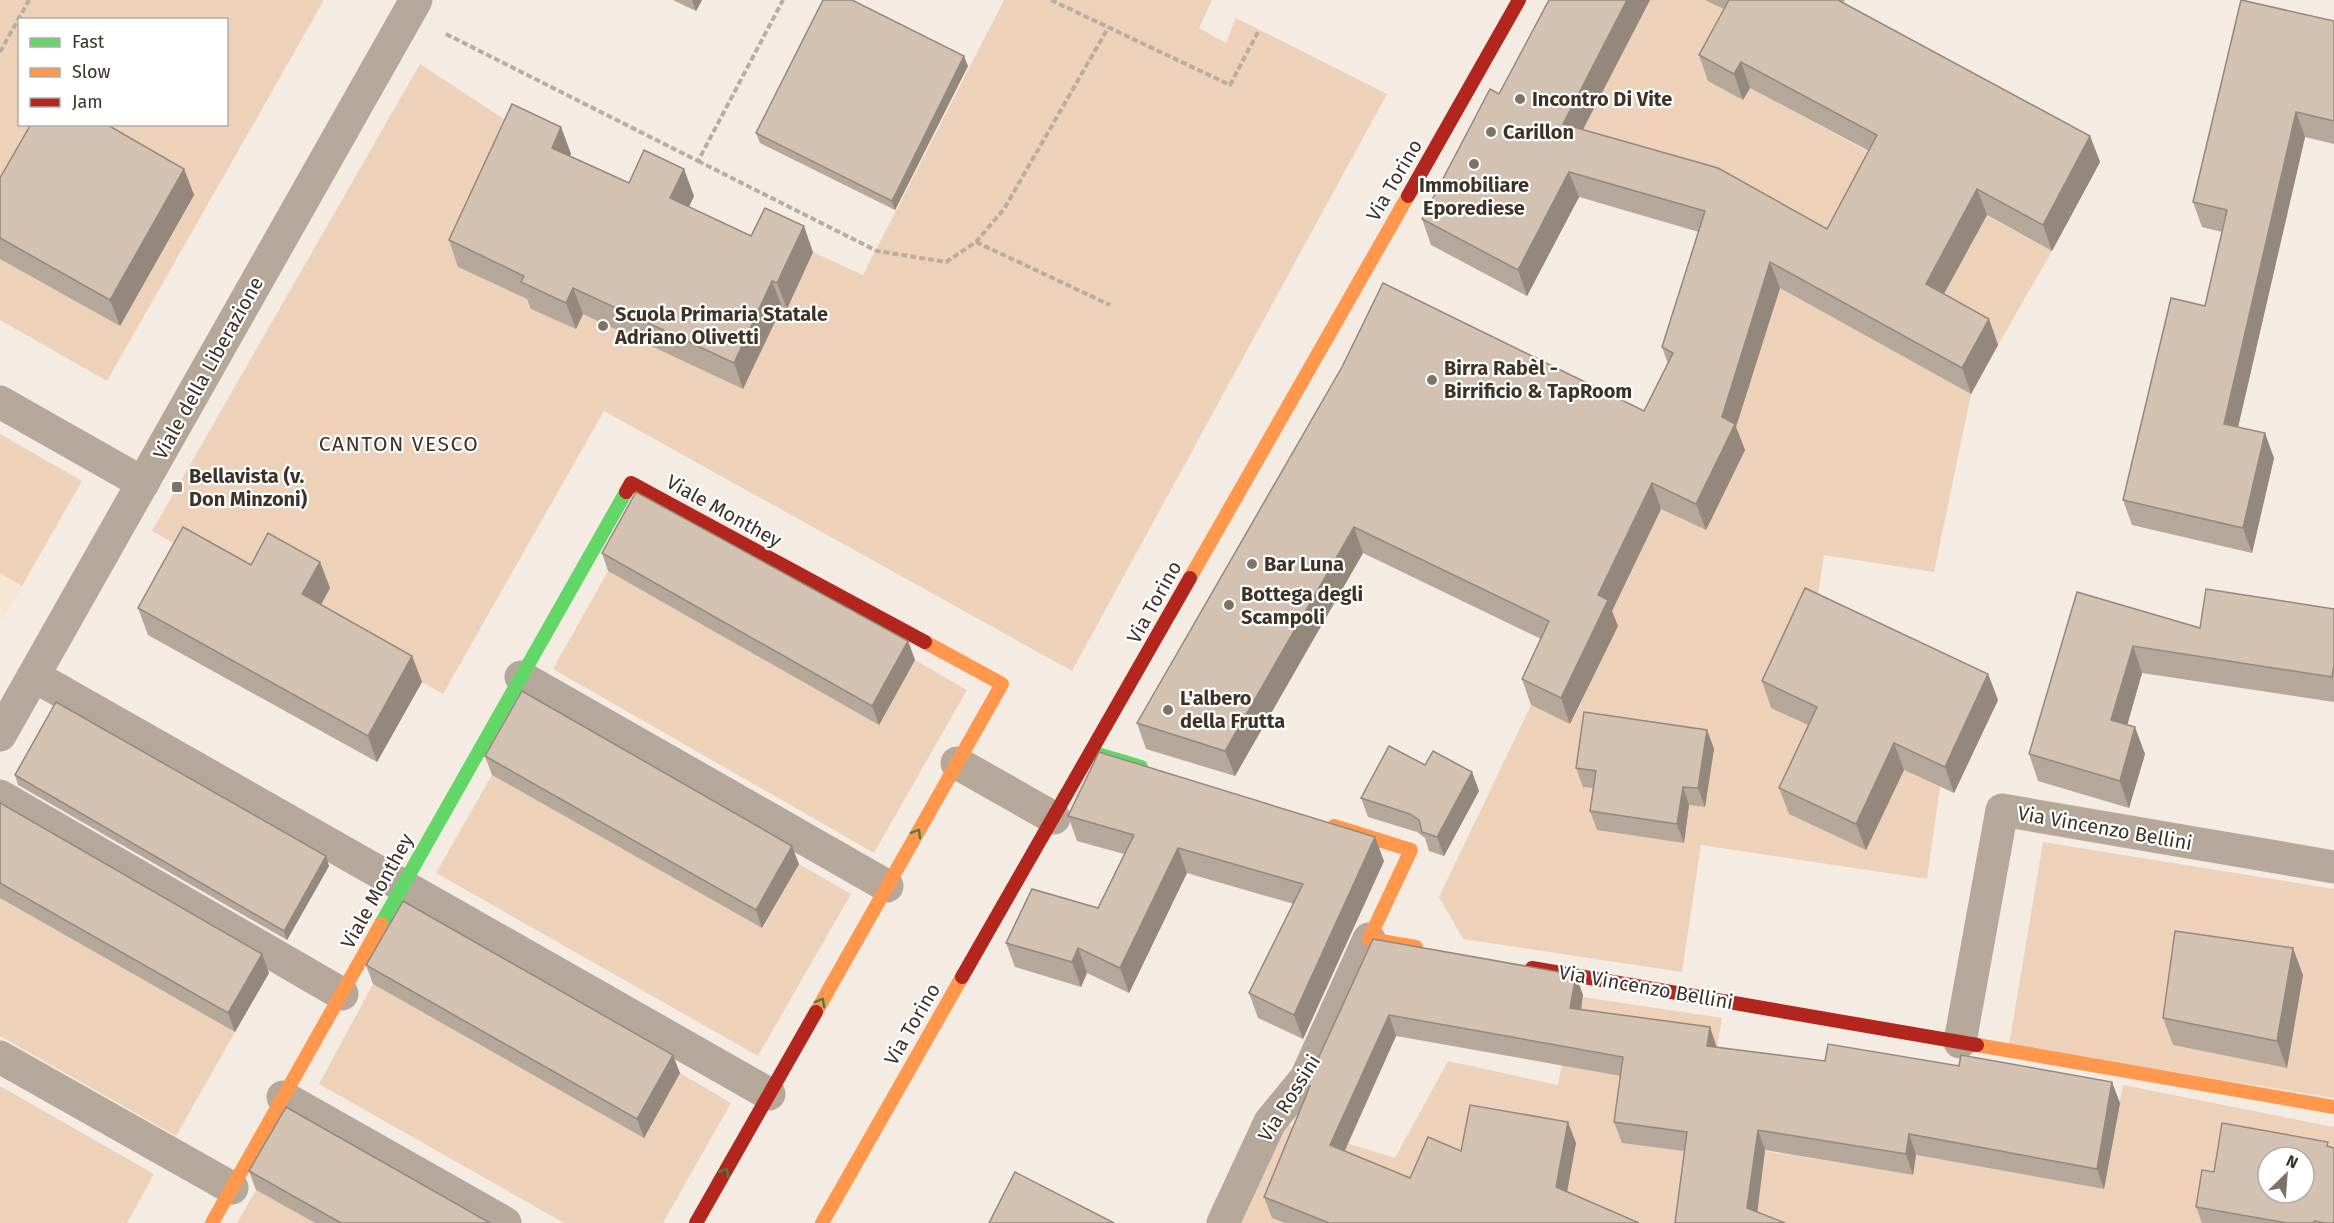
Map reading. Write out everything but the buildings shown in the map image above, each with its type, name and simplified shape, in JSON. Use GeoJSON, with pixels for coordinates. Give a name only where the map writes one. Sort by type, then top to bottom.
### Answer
{"type":"FeatureCollection","features":[{"type":"Feature","properties":{"kind":"street","name":"Viale della Liberazione"},"geometry":{"type":"LineString","coordinates":[[0,735],[416,0]]}},
{"type":"Feature","properties":{"kind":"street","name":"Via Torino"},"geometry":{"type":"LineString","coordinates":[[822,1223],[1519,0]]}},
{"type":"Feature","properties":{"kind":"street"},"geometry":{"type":"LineString","coordinates":[[0,402],[143,483]]}},
{"type":"Feature","properties":{"kind":"street","name":"Viale Monthey"},"geometry":{"type":"LineString","coordinates":[[212,1223],[631,483],[1002,684],[696,1223]]}},
{"type":"Feature","properties":{"kind":"street"},"geometry":{"type":"LineString","coordinates":[[34,676],[769,1095]]}},
{"type":"Feature","properties":{"kind":"street"},"geometry":{"type":"LineString","coordinates":[[520,677],[887,886]]}},
{"type":"Feature","properties":{"kind":"street"},"geometry":{"type":"LineString","coordinates":[[1091,752],[1160,773]]}},
{"type":"Feature","properties":{"kind":"street"},"geometry":{"type":"LineString","coordinates":[[957,763],[1054,818]]}},
{"type":"Feature","properties":{"kind":"street"},"geometry":{"type":"LineString","coordinates":[[0,796],[342,994]]}},
{"type":"Feature","properties":{"kind":"street","name":"Via Vincenzo Bellini"},"geometry":{"type":"LineString","coordinates":[[1960,1042],[2002,810],[2334,867]]}},
{"type":"Feature","properties":{"kind":"street"},"geometry":{"type":"LineString","coordinates":[[1320,822],[1411,850],[1369,939],[1428,950]]}},
{"type":"Feature","properties":{"kind":"street","name":"Via Rossini"},"geometry":{"type":"LineString","coordinates":[[1223,1223],[1270,1122],[1306,1078],[1369,939]]}},
{"type":"Feature","properties":{"kind":"street","name":"Via Vincenzo Bellini"},"geometry":{"type":"LineString","coordinates":[[1523,966],[2334,1107]]}},
{"type":"Feature","properties":{"kind":"street"},"geometry":{"type":"LineString","coordinates":[[0,1057],[232,1188]]}},
{"type":"Feature","properties":{"kind":"street"},"geometry":{"type":"LineString","coordinates":[[283,1097],[505,1223]]}},
{"type":"Feature","properties":{"kind":"path"},"geometry":{"type":"LineString","coordinates":[[19,18],[29,0]]}},
{"type":"Feature","properties":{"kind":"path"},"geometry":{"type":"LineString","coordinates":[[698,161],[783,0]]}},
{"type":"Feature","properties":{"kind":"path"},"geometry":{"type":"LineString","coordinates":[[1051,0],[1230,85],[1259,30]]}},
{"type":"Feature","properties":{"kind":"path"},"geometry":{"type":"LineString","coordinates":[[0,52],[18,20]]}},
{"type":"Feature","properties":{"kind":"path"},"geometry":{"type":"LineString","coordinates":[[439,31],[877,251],[946,262],[976,242],[1004,209],[1108,28]]}},
{"type":"Feature","properties":{"kind":"path"},"geometry":{"type":"LineString","coordinates":[[976,242],[1110,305]]}},
{"type":"Feature","properties":{"kind":"shaded area"},"geometry":{"type":"Polygon","coordinates":[[[0,0],[324,0],[107,381],[0,320],[0,0]]]}},
{"type":"Feature","properties":{"kind":"shaded area","name":"Scuola Primaria Statale Adriano Olivetti"},"geometry":{"type":"Polygon","coordinates":[[[1004,0],[1212,0],[1199,28],[1226,43],[1236,18],[1387,94],[1072,671],[604,411],[443,694],[152,531],[420,64],[522,131],[607,263],[740,288],[787,309],[813,252],[863,275],[1004,0]]]}},
{"type":"Feature","properties":{"kind":"shaded area"},"geometry":{"type":"Polygon","coordinates":[[[1650,0],[1723,0],[1742,19],[1743,100],[1750,88],[2052,251],[1998,345],[1727,194],[1572,150],[1650,0]]]}},
{"type":"Feature","properties":{"kind":"shaded area"},"geometry":{"type":"Polygon","coordinates":[[[1780,287],[1971,394],[1934,572],[1824,555],[1815,615],[1904,770],[1940,787],[1927,879],[1701,845],[1682,972],[1463,939],[1439,897],[1531,705],[1571,724],[1617,626],[1608,621],[1629,494],[1706,530],[1681,419],[1780,287]]]}},
{"type":"Feature","properties":{"kind":"shaded area"},"geometry":{"type":"Polygon","coordinates":[[[0,434],[82,481],[22,586],[0,573],[0,434]]]}},
{"type":"Feature","properties":{"kind":"shaded area"},"geometry":{"type":"Polygon","coordinates":[[[608,571],[879,724],[915,660],[967,690],[874,853],[553,669],[608,571]]]}},
{"type":"Feature","properties":{"kind":"shaded area"},"geometry":{"type":"Polygon","coordinates":[[[0,573],[22,586],[0,624],[0,573]]]}},
{"type":"Feature","properties":{"kind":"shaded area"},"geometry":{"type":"Polygon","coordinates":[[[492,775],[763,928],[799,864],[851,894],[758,1056],[436,873],[492,775]]]}},
{"type":"Feature","properties":{"kind":"shaded area"},"geometry":{"type":"Polygon","coordinates":[[[2043,842],[2334,889],[2334,1098],[2009,1045],[2043,842]]]}},
{"type":"Feature","properties":{"kind":"shaded area"},"geometry":{"type":"Polygon","coordinates":[[[0,898],[235,1032],[176,1136],[0,1036],[0,898]]]}},
{"type":"Feature","properties":{"kind":"shaded area"},"geometry":{"type":"Polygon","coordinates":[[[373,984],[643,1137],[680,1073],[731,1103],[663,1223],[564,1223],[319,1084],[373,984]]]}},
{"type":"Feature","properties":{"kind":"shaded area"},"geometry":{"type":"Polygon","coordinates":[[[1583,997],[1722,1018],[1717,1048],[1765,1151],[1913,1175],[1916,1155],[2104,1189],[2123,1085],[2334,1127],[2334,1223],[1233,1223],[1280,1122],[1395,1158],[1448,1061],[1558,1085],[1583,997]]]}},
{"type":"Feature","properties":{"kind":"shaded area"},"geometry":{"type":"Polygon","coordinates":[[[0,1086],[154,1174],[127,1223],[0,1223],[0,1086]]]}},
{"type":"Feature","properties":{"kind":"shaded area"},"geometry":{"type":"Polygon","coordinates":[[[256,1190],[315,1223],[237,1223],[256,1190]]]}},
{"type":"Feature","properties":{"kind":"traffic: fast"},"geometry":{"type":"LineString","coordinates":[[381,924],[626,492]]}},
{"type":"Feature","properties":{"kind":"traffic: fast"},"geometry":{"type":"LineString","coordinates":[[1091,752],[1141,767]]}},
{"type":"Feature","properties":{"kind":"traffic: slow"},"geometry":{"type":"LineString","coordinates":[[1190,578],[1408,196]]}},
{"type":"Feature","properties":{"kind":"traffic: slow"},"geometry":{"type":"LineString","coordinates":[[816,1012],[1002,684],[925,642]]}},
{"type":"Feature","properties":{"kind":"traffic: slow"},"geometry":{"type":"LineString","coordinates":[[1334,826],[1411,850],[1369,939],[1416,947]]}},
{"type":"Feature","properties":{"kind":"traffic: slow"},"geometry":{"type":"LineString","coordinates":[[212,1223],[381,924]]}},
{"type":"Feature","properties":{"kind":"traffic: slow"},"geometry":{"type":"LineString","coordinates":[[822,1223],[962,977]]}},
{"type":"Feature","properties":{"kind":"traffic: slow"},"geometry":{"type":"LineString","coordinates":[[1977,1045],[2334,1107]]}},
{"type":"Feature","properties":{"kind":"traffic: jam"},"geometry":{"type":"LineString","coordinates":[[1408,196],[1519,0]]}},
{"type":"Feature","properties":{"kind":"traffic: jam"},"geometry":{"type":"LineString","coordinates":[[626,492],[631,483],[925,642]]}},
{"type":"Feature","properties":{"kind":"traffic: jam"},"geometry":{"type":"LineString","coordinates":[[962,977],[1190,578]]}},
{"type":"Feature","properties":{"kind":"traffic: jam"},"geometry":{"type":"LineString","coordinates":[[1532,968],[1977,1045]]}},
{"type":"Feature","properties":{"kind":"traffic: jam"},"geometry":{"type":"LineString","coordinates":[[696,1223],[816,1012]]}},
{"type":"Feature","properties":{"kind":"place","name":"Incontro Di Vite"},"geometry":{"type":"Point","coordinates":[1520,99]}},
{"type":"Feature","properties":{"kind":"place","name":"Carillon"},"geometry":{"type":"Point","coordinates":[1491,132]}},
{"type":"Feature","properties":{"kind":"place","name":"Immobiliare Eporediese"},"geometry":{"type":"Point","coordinates":[1474,164]}},
{"type":"Feature","properties":{"kind":"place","name":"Scuola Primaria Statale Adriano Olivetti"},"geometry":{"type":"Point","coordinates":[603,326]}},
{"type":"Feature","properties":{"kind":"place","name":"Birra Rabèl - Birrificio & TapRoom"},"geometry":{"type":"Point","coordinates":[1432,380]}},
{"type":"Feature","properties":{"kind":"place","name":"Bellavista (v. Don Minzoni)"},"geometry":{"type":"Point","coordinates":[177,487]}},
{"type":"Feature","properties":{"kind":"place","name":"Bar Luna"},"geometry":{"type":"Point","coordinates":[1252,564]}},
{"type":"Feature","properties":{"kind":"place","name":"Bottega degli Scampoli"},"geometry":{"type":"Point","coordinates":[1229,605]}},
{"type":"Feature","properties":{"kind":"place","name":"L'albero della Frutta"},"geometry":{"type":"Point","coordinates":[1168,710]}},
{"type":"Feature","properties":{"kind":"district","name":"CANTON VESCO"},"geometry":{"type":"Point","coordinates":[399,444]}}]}
